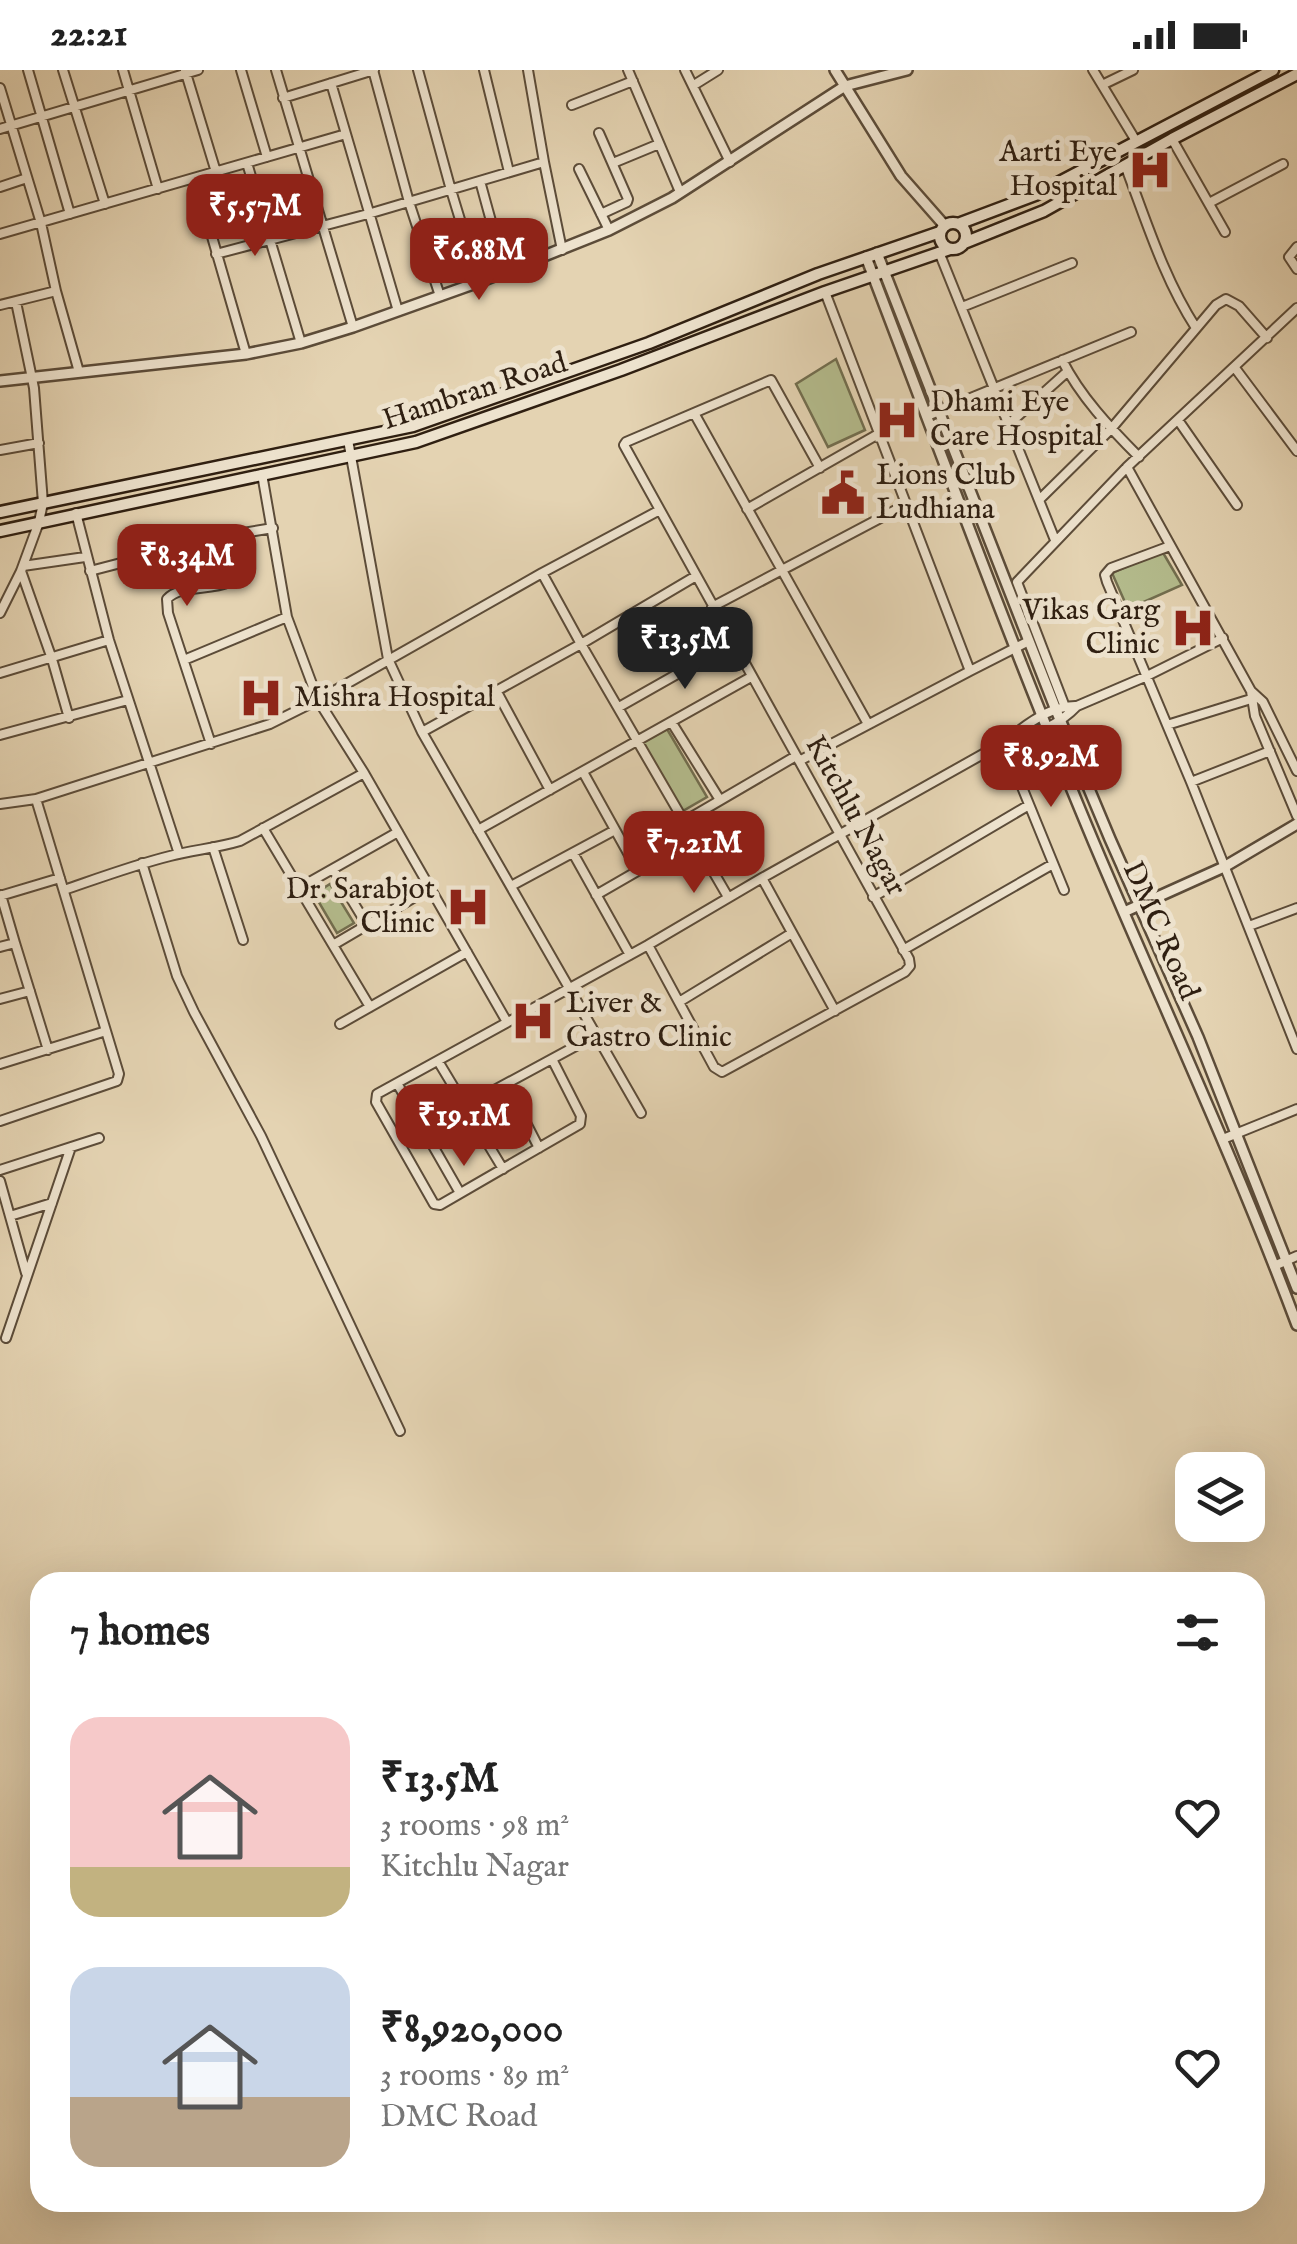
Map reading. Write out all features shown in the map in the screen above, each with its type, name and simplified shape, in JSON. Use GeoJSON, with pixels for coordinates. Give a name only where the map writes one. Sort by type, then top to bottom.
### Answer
{"type":"FeatureCollection","features":[{"type":"Feature","properties":{"kind":"main road","name":"Hambran Road"},"geometry":{"type":"LineString","coordinates":[[0,512],[413,426],[649,343],[818,274],[1035,196],[1265,72]]}},
{"type":"Feature","properties":{"kind":"main road"},"geometry":{"type":"LineString","coordinates":[[964,242],[1044,210],[1297,74]]}},
{"type":"Feature","properties":{"kind":"main road"},"geometry":{"type":"LineString","coordinates":[[944,250],[948,227],[966,234],[964,242]]}},
{"type":"Feature","properties":{"kind":"main road","name":"Hambran Road"},"geometry":{"type":"LineString","coordinates":[[0,531],[416,442],[878,273],[958,248],[964,242]]}},
{"type":"Feature","properties":{"kind":"street"},"geometry":{"type":"LineString","coordinates":[[28,70],[70,214]]}},
{"type":"Feature","properties":{"kind":"street"},"geometry":{"type":"LineString","coordinates":[[63,70],[105,204]]}},
{"type":"Feature","properties":{"kind":"street"},"geometry":{"type":"LineString","coordinates":[[123,70],[158,189]]}},
{"type":"Feature","properties":{"kind":"street"},"geometry":{"type":"LineString","coordinates":[[0,129],[198,70]]}},
{"type":"Feature","properties":{"kind":"street"},"geometry":{"type":"LineString","coordinates":[[241,70],[266,157]]}},
{"type":"Feature","properties":{"kind":"street"},"geometry":{"type":"LineString","coordinates":[[276,70],[353,327]]}},
{"type":"Feature","properties":{"kind":"street"},"geometry":{"type":"LineString","coordinates":[[283,98],[373,70],[409,202],[440,296]]}},
{"type":"Feature","properties":{"kind":"street"},"geometry":{"type":"LineString","coordinates":[[418,70],[479,282]]}},
{"type":"Feature","properties":{"kind":"street"},"geometry":{"type":"LineString","coordinates":[[484,70],[509,172]]}},
{"type":"Feature","properties":{"kind":"street"},"geometry":{"type":"LineString","coordinates":[[528,70],[562,250]]}},
{"type":"Feature","properties":{"kind":"street"},"geometry":{"type":"LineString","coordinates":[[628,70],[680,192]]}},
{"type":"Feature","properties":{"kind":"street"},"geometry":{"type":"LineString","coordinates":[[685,70],[730,162]]}},
{"type":"Feature","properties":{"kind":"street"},"geometry":{"type":"LineString","coordinates":[[694,85],[718,70]]}},
{"type":"Feature","properties":{"kind":"street"},"geometry":{"type":"LineString","coordinates":[[835,70],[901,176],[948,227]]}},
{"type":"Feature","properties":{"kind":"street"},"geometry":{"type":"LineString","coordinates":[[0,381],[246,354],[353,327],[609,230],[730,162],[845,86],[907,70]]}},
{"type":"Feature","properties":{"kind":"street"},"geometry":{"type":"LineString","coordinates":[[1093,70],[1136,141]]}},
{"type":"Feature","properties":{"kind":"street"},"geometry":{"type":"LineString","coordinates":[[1102,85],[1133,70]]}},
{"type":"Feature","properties":{"kind":"street"},"geometry":{"type":"LineString","coordinates":[[186,72],[216,172]]}},
{"type":"Feature","properties":{"kind":"street"},"geometry":{"type":"LineString","coordinates":[[572,105],[634,82]]}},
{"type":"Feature","properties":{"kind":"street"},"geometry":{"type":"LineString","coordinates":[[331,83],[398,311]]}},
{"type":"Feature","properties":{"kind":"street"},"geometry":{"type":"LineString","coordinates":[[0,88],[41,223],[79,372]]}},
{"type":"Feature","properties":{"kind":"street"},"geometry":{"type":"LineString","coordinates":[[599,133],[628,199],[601,214]]}},
{"type":"Feature","properties":{"kind":"street"},"geometry":{"type":"LineString","coordinates":[[0,234],[346,134]]}},
{"type":"Feature","properties":{"kind":"street"},"geometry":{"type":"LineString","coordinates":[[1172,139],[1225,232]]}},
{"type":"Feature","properties":{"kind":"street"},"geometry":{"type":"LineString","coordinates":[[613,163],[660,144]]}},
{"type":"Feature","properties":{"kind":"street"},"geometry":{"type":"LineString","coordinates":[[216,254],[544,162]]}},
{"type":"Feature","properties":{"kind":"street"},"geometry":{"type":"LineString","coordinates":[[247,163],[301,343]]}},
{"type":"Feature","properties":{"kind":"street"},"geometry":{"type":"LineString","coordinates":[[1208,203],[1283,164]]}},
{"type":"Feature","properties":{"kind":"street"},"geometry":{"type":"LineString","coordinates":[[1126,165],[1169,279],[1196,328]]}},
{"type":"Feature","properties":{"kind":"street"},"geometry":{"type":"LineString","coordinates":[[579,169],[609,230]]}},
{"type":"Feature","properties":{"kind":"street"},"geometry":{"type":"LineString","coordinates":[[0,187],[27,178]]}},
{"type":"Feature","properties":{"kind":"street"},"geometry":{"type":"LineString","coordinates":[[196,178],[246,354]]}},
{"type":"Feature","properties":{"kind":"street"},"geometry":{"type":"LineString","coordinates":[[480,181],[505,272]]}},
{"type":"Feature","properties":{"kind":"street"},"geometry":{"type":"LineString","coordinates":[[1297,248],[1288,257],[1297,269]]}},
{"type":"Feature","properties":{"kind":"street"},"geometry":{"type":"LineString","coordinates":[[944,250],[962,307],[1055,540]]}},
{"type":"Feature","properties":{"kind":"street"},"geometry":{"type":"LineString","coordinates":[[872,255],[1060,708]]}},
{"type":"Feature","properties":{"kind":"street"},"geometry":{"type":"LineString","coordinates":[[962,307],[1072,263]]}},
{"type":"Feature","properties":{"kind":"street","name":"DMC Road"},"geometry":{"type":"LineString","coordinates":[[878,273],[926,416],[1042,716],[1224,1139],[1297,1325]]}},
{"type":"Feature","properties":{"kind":"street"},"geometry":{"type":"LineString","coordinates":[[0,306],[56,291]]}},
{"type":"Feature","properties":{"kind":"street"},"geometry":{"type":"LineString","coordinates":[[825,292],[970,671]]}},
{"type":"Feature","properties":{"kind":"street"},"geometry":{"type":"LineString","coordinates":[[1039,500],[1111,429],[1216,305],[1230,300],[1267,338]]}},
{"type":"Feature","properties":{"kind":"street"},"geometry":{"type":"LineString","coordinates":[[0,613],[22,568],[43,503],[34,388],[16,302]]}},
{"type":"Feature","properties":{"kind":"street"},"geometry":{"type":"LineString","coordinates":[[1297,308],[1139,456],[1017,582],[1060,708],[1139,905],[1198,1037],[1297,1288]]}},
{"type":"Feature","properties":{"kind":"street"},"geometry":{"type":"LineString","coordinates":[[926,416],[1131,332]]}},
{"type":"Feature","properties":{"kind":"street"},"geometry":{"type":"LineString","coordinates":[[1062,360],[1111,429],[1139,456]]}},
{"type":"Feature","properties":{"kind":"street"},"geometry":{"type":"LineString","coordinates":[[1235,368],[1297,451]]}},
{"type":"Feature","properties":{"kind":"street"},"geometry":{"type":"LineString","coordinates":[[1010,424],[1068,371]]}},
{"type":"Feature","properties":{"kind":"street","name":"Kitchlu Nagar"},"geometry":{"type":"LineString","coordinates":[[820,468],[771,380],[624,443],[658,511],[904,950]]}},
{"type":"Feature","properties":{"kind":"street"},"geometry":{"type":"LineString","coordinates":[[694,414],[868,724]]}},
{"type":"Feature","properties":{"kind":"street"},"geometry":{"type":"LineString","coordinates":[[1178,420],[1238,505]]}},
{"type":"Feature","properties":{"kind":"street"},"geometry":{"type":"LineString","coordinates":[[747,508],[880,433]]}},
{"type":"Feature","properties":{"kind":"street"},"geometry":{"type":"LineString","coordinates":[[348,440],[388,659],[422,732],[641,1113]]}},
{"type":"Feature","properties":{"kind":"street"},"geometry":{"type":"LineString","coordinates":[[0,450],[39,443]]}},
{"type":"Feature","properties":{"kind":"street"},"geometry":{"type":"LineString","coordinates":[[1128,467],[1252,694],[1253,709],[1297,816]]}},
{"type":"Feature","properties":{"kind":"street"},"geometry":{"type":"LineString","coordinates":[[262,474],[287,617],[318,700],[507,1022]]}},
{"type":"Feature","properties":{"kind":"street"},"geometry":{"type":"LineString","coordinates":[[712,607],[906,504]]}},
{"type":"Feature","properties":{"kind":"street"},"geometry":{"type":"LineString","coordinates":[[0,804],[36,799],[270,724],[658,511]]}},
{"type":"Feature","properties":{"kind":"street"},"geometry":{"type":"LineString","coordinates":[[76,513],[109,640],[179,854]]}},
{"type":"Feature","properties":{"kind":"street"},"geometry":{"type":"LineString","coordinates":[[90,571],[224,536],[273,528]]}},
{"type":"Feature","properties":{"kind":"street"},"geometry":{"type":"LineString","coordinates":[[210,744],[168,613],[167,598],[174,592],[214,588],[231,580],[224,536]]}},
{"type":"Feature","properties":{"kind":"street"},"geometry":{"type":"LineString","coordinates":[[1170,546],[1111,568],[1105,575],[1297,1049]]}},
{"type":"Feature","properties":{"kind":"street"},"geometry":{"type":"LineString","coordinates":[[22,568],[86,556]]}},
{"type":"Feature","properties":{"kind":"street"},"geometry":{"type":"LineString","coordinates":[[22,568],[69,718]]}},
{"type":"Feature","properties":{"kind":"street"},"geometry":{"type":"LineString","coordinates":[[542,573],[728,898]]}},
{"type":"Feature","properties":{"kind":"street"},"geometry":{"type":"LineString","coordinates":[[422,732],[696,576]]}},
{"type":"Feature","properties":{"kind":"street"},"geometry":{"type":"LineString","coordinates":[[184,660],[287,617]]}},
{"type":"Feature","properties":{"kind":"street"},"geometry":{"type":"LineString","coordinates":[[552,1059],[582,1119],[577,1126],[440,1205],[434,1204],[376,1102],[377,1094],[648,946],[1006,742],[1042,716],[1077,706],[1147,676],[1223,638]]}},
{"type":"Feature","properties":{"kind":"street"},"geometry":{"type":"LineString","coordinates":[[0,673],[109,640]]}},
{"type":"Feature","properties":{"kind":"street"},"geometry":{"type":"LineString","coordinates":[[683,822],[797,758],[1029,641]]}},
{"type":"Feature","properties":{"kind":"street"},"geometry":{"type":"LineString","coordinates":[[618,708],[732,643]]}},
{"type":"Feature","properties":{"kind":"street"},"geometry":{"type":"LineString","coordinates":[[478,830],[751,677]]}},
{"type":"Feature","properties":{"kind":"street"},"geometry":{"type":"LineString","coordinates":[[496,692],[550,790]]}},
{"type":"Feature","properties":{"kind":"street"},"geometry":{"type":"LineString","coordinates":[[1167,725],[1252,694]]}},
{"type":"Feature","properties":{"kind":"street"},"geometry":{"type":"LineString","coordinates":[[1252,694],[1263,702],[1297,771]]}},
{"type":"Feature","properties":{"kind":"street"},"geometry":{"type":"LineString","coordinates":[[0,736],[128,700]]}},
{"type":"Feature","properties":{"kind":"street"},"geometry":{"type":"LineString","coordinates":[[1006,742],[1047,728],[1077,706]]}},
{"type":"Feature","properties":{"kind":"street"},"geometry":{"type":"LineString","coordinates":[[672,723],[720,800]]}},
{"type":"Feature","properties":{"kind":"street"},"geometry":{"type":"LineString","coordinates":[[1006,742],[1064,890]]}},
{"type":"Feature","properties":{"kind":"street"},"geometry":{"type":"LineString","coordinates":[[1190,782],[1270,751]]}},
{"type":"Feature","properties":{"kind":"street"},"geometry":{"type":"LineString","coordinates":[[583,772],[638,871]]}},
{"type":"Feature","properties":{"kind":"street"},"geometry":{"type":"LineString","coordinates":[[64,890],[142,863],[240,841],[364,773]]}},
{"type":"Feature","properties":{"kind":"street"},"geometry":{"type":"LineString","coordinates":[[0,1122],[117,1081],[119,1074],[36,799]]}},
{"type":"Feature","properties":{"kind":"street"},"geometry":{"type":"LineString","coordinates":[[873,896],[1029,805]]}},
{"type":"Feature","properties":{"kind":"street"},"geometry":{"type":"LineString","coordinates":[[1124,912],[1224,867],[1297,824]]}},
{"type":"Feature","properties":{"kind":"street"},"geometry":{"type":"LineString","coordinates":[[263,828],[370,1007]]}},
{"type":"Feature","properties":{"kind":"street"},"geometry":{"type":"LineString","coordinates":[[511,886],[615,830]]}},
{"type":"Feature","properties":{"kind":"street"},"geometry":{"type":"LineString","coordinates":[[299,888],[398,832]]}},
{"type":"Feature","properties":{"kind":"street"},"geometry":{"type":"LineString","coordinates":[[596,895],[693,839]]}},
{"type":"Feature","properties":{"kind":"street"},"geometry":{"type":"LineString","coordinates":[[214,848],[243,940]]}},
{"type":"Feature","properties":{"kind":"street"},"geometry":{"type":"LineString","coordinates":[[573,852],[630,954]]}},
{"type":"Feature","properties":{"kind":"street"},"geometry":{"type":"LineString","coordinates":[[142,863],[182,985],[261,1136],[400,1431]]}},
{"type":"Feature","properties":{"kind":"street"},"geometry":{"type":"LineString","coordinates":[[648,946],[717,1071],[722,1072],[905,972],[910,962],[904,950],[1053,864]]}},
{"type":"Feature","properties":{"kind":"street"},"geometry":{"type":"LineString","coordinates":[[333,869],[367,925]]}},
{"type":"Feature","properties":{"kind":"street"},"geometry":{"type":"LineString","coordinates":[[48,1050],[0,895],[60,878]]}},
{"type":"Feature","properties":{"kind":"street"},"geometry":{"type":"LineString","coordinates":[[762,878],[835,1011]]}},
{"type":"Feature","properties":{"kind":"street"},"geometry":{"type":"LineString","coordinates":[[332,945],[430,888]]}},
{"type":"Feature","properties":{"kind":"street"},"geometry":{"type":"LineString","coordinates":[[1249,926],[1297,908]]}},
{"type":"Feature","properties":{"kind":"street"},"geometry":{"type":"LineString","coordinates":[[679,1002],[792,933]]}},
{"type":"Feature","properties":{"kind":"street"},"geometry":{"type":"LineString","coordinates":[[0,947],[15,943]]}},
{"type":"Feature","properties":{"kind":"street"},"geometry":{"type":"LineString","coordinates":[[340,1024],[466,952]]}},
{"type":"Feature","properties":{"kind":"street"},"geometry":{"type":"LineString","coordinates":[[0,1000],[30,991]]}},
{"type":"Feature","properties":{"kind":"street"},"geometry":{"type":"LineString","coordinates":[[0,1064],[106,1031]]}},
{"type":"Feature","properties":{"kind":"street"},"geometry":{"type":"LineString","coordinates":[[465,1106],[598,1034]]}},
{"type":"Feature","properties":{"kind":"street"},"geometry":{"type":"LineString","coordinates":[[438,1061],[503,1169]]}},
{"type":"Feature","properties":{"kind":"street"},"geometry":{"type":"LineString","coordinates":[[397,1083],[460,1192]]}},
{"type":"Feature","properties":{"kind":"street"},"geometry":{"type":"LineString","coordinates":[[506,1084],[539,1148]]}},
{"type":"Feature","properties":{"kind":"street"},"geometry":{"type":"LineString","coordinates":[[1224,1139],[1297,1109]]}},
{"type":"Feature","properties":{"kind":"street"},"geometry":{"type":"LineString","coordinates":[[0,1170],[98,1138]]}},
{"type":"Feature","properties":{"kind":"street"},"geometry":{"type":"LineString","coordinates":[[6,1338],[71,1147]]}},
{"type":"Feature","properties":{"kind":"street"},"geometry":{"type":"LineString","coordinates":[[0,1181],[27,1276]]}},
{"type":"Feature","properties":{"kind":"street"},"geometry":{"type":"LineString","coordinates":[[10,1216],[52,1203]]}},
{"type":"Feature","properties":{"kind":"street"},"geometry":{"type":"LineString","coordinates":[[1274,1266],[1297,1256]]}},
{"type":"Feature","properties":{"kind":"green space"},"geometry":{"type":"Polygon","coordinates":[[[836,359],[865,430],[828,447],[796,384],[836,359]]]}},
{"type":"Feature","properties":{"kind":"green space"},"geometry":{"type":"Polygon","coordinates":[[[1162,551],[1182,585],[1128,609],[1112,573],[1162,551]]]}},
{"type":"Feature","properties":{"kind":"green space"},"geometry":{"type":"Polygon","coordinates":[[[667,729],[707,797],[681,812],[642,743],[667,729]]]}},
{"type":"Feature","properties":{"kind":"green space"},"geometry":{"type":"Polygon","coordinates":[[[330,884],[354,923],[337,933],[314,894],[330,884]]]}},
{"type":"Feature","properties":{"kind":"place","name":"Aarti Eye Hospital"},"geometry":{"type":"Point","coordinates":[1150,170]}},
{"type":"Feature","properties":{"kind":"place","name":"Dhami Eye Care Hospital"},"geometry":{"type":"Point","coordinates":[897,420]}},
{"type":"Feature","properties":{"kind":"place","name":"Lions Club Ludhiana"},"geometry":{"type":"Point","coordinates":[843,493]}},
{"type":"Feature","properties":{"kind":"place","name":"Vikas Garg Clinic"},"geometry":{"type":"Point","coordinates":[1193,628]}},
{"type":"Feature","properties":{"kind":"place","name":"Mishra Hospital"},"geometry":{"type":"Point","coordinates":[261,698]}},
{"type":"Feature","properties":{"kind":"place","name":"Dr. Sarabjot Clinic"},"geometry":{"type":"Point","coordinates":[468,907]}},
{"type":"Feature","properties":{"kind":"place","name":"Liver & Gastro Clinic"},"geometry":{"type":"Point","coordinates":[533,1021]}}]}
